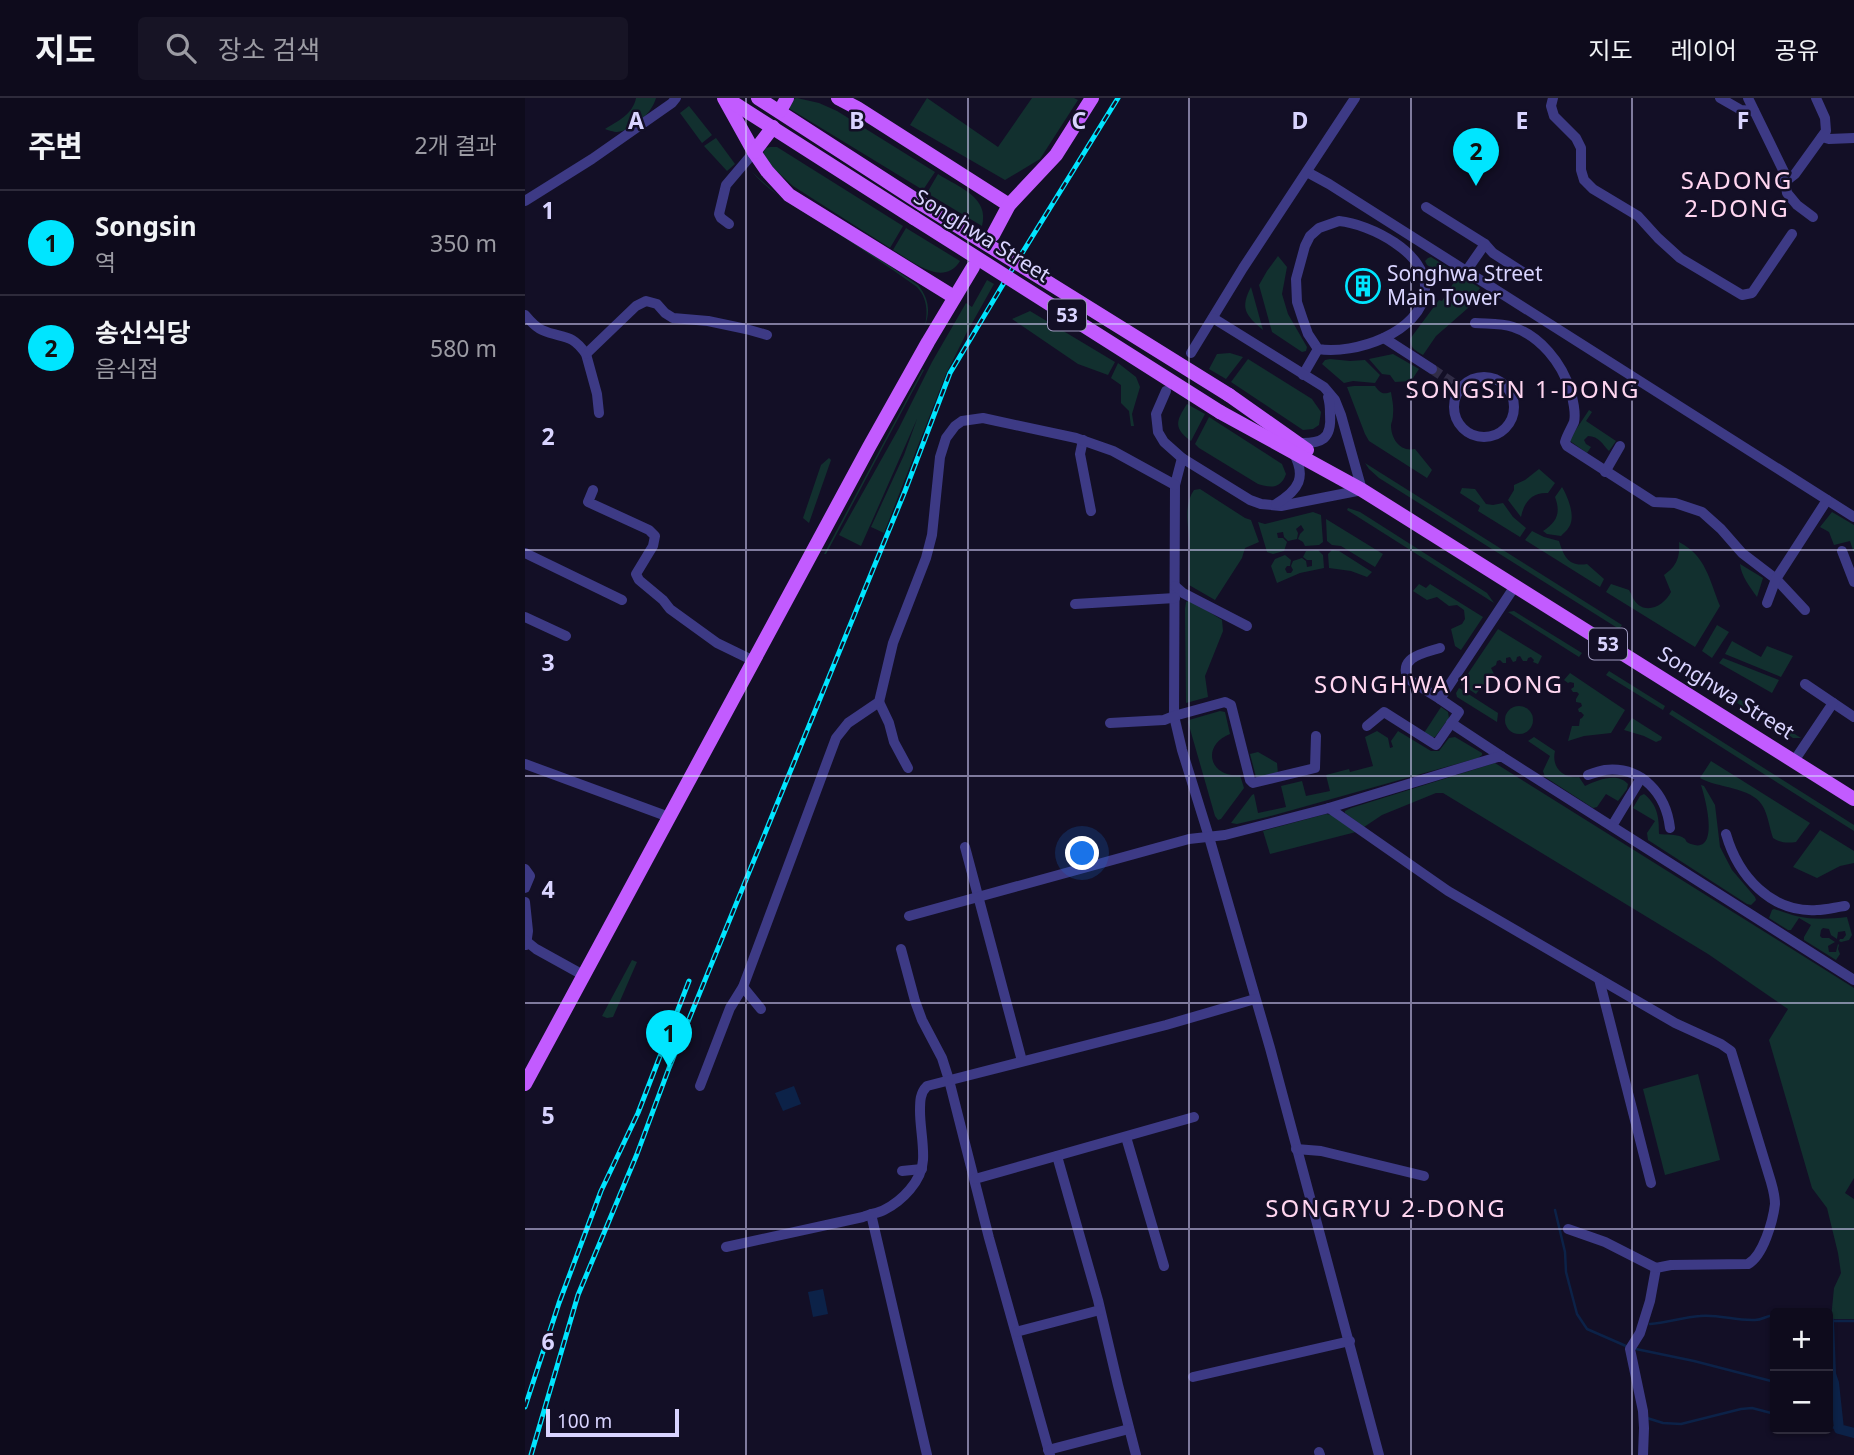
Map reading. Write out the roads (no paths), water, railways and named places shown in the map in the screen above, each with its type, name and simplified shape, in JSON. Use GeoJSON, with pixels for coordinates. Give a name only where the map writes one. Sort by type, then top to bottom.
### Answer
{"type":"FeatureCollection","features":[{"type":"Feature","properties":{"kind":"main road","name":"Songhwa Street"},"geometry":{"type":"LineString","coordinates":[[725,98],[1220,412],[1294,447]]}},
{"type":"Feature","properties":{"kind":"main road"},"geometry":{"type":"LineString","coordinates":[[725,98],[754,152],[789,195],[954,297]]}},
{"type":"Feature","properties":{"kind":"main road","name":"Songhwa Street"},"geometry":{"type":"LineString","coordinates":[[758,98],[783,105],[922,204],[1229,395],[1294,447],[1854,799]]}},
{"type":"Feature","properties":{"kind":"main road"},"geometry":{"type":"LineString","coordinates":[[838,98],[1009,205]]}},
{"type":"Feature","properties":{"kind":"main road"},"geometry":{"type":"LineString","coordinates":[[993,235],[1009,205],[1056,155],[1092,98]]}},
{"type":"Feature","properties":{"kind":"main road"},"geometry":{"type":"LineString","coordinates":[[754,152],[773,127]]}},
{"type":"Feature","properties":{"kind":"main road"},"geometry":{"type":"LineString","coordinates":[[525,1084],[869,447],[973,267]]}},
{"type":"Feature","properties":{"kind":"street"},"geometry":{"type":"LineString","coordinates":[[525,201],[592,159],[676,98]]}},
{"type":"Feature","properties":{"kind":"street"},"geometry":{"type":"LineString","coordinates":[[1191,353],[1243,268],[1355,98]]}},
{"type":"Feature","properties":{"kind":"street"},"geometry":{"type":"LineString","coordinates":[[1553,98],[1551,106],[1554,116],[1576,138],[1581,148],[1584,180],[1593,189],[1638,216],[1681,258],[1742,295],[1752,293],[1792,234]]}},
{"type":"Feature","properties":{"kind":"street"},"geometry":{"type":"LineString","coordinates":[[1720,98],[1741,110],[1754,111]]}},
{"type":"Feature","properties":{"kind":"street"},"geometry":{"type":"LineString","coordinates":[[1748,98],[1777,154],[1784,172],[1787,193],[1813,217]]}},
{"type":"Feature","properties":{"kind":"street"},"geometry":{"type":"LineString","coordinates":[[1786,181],[1795,174],[1826,131],[1825,118],[1816,98]]}},
{"type":"Feature","properties":{"kind":"street"},"geometry":{"type":"LineString","coordinates":[[1822,137],[1854,138]]}},
{"type":"Feature","properties":{"kind":"street"},"geometry":{"type":"LineString","coordinates":[[729,224],[719,214],[726,185],[754,152]]}},
{"type":"Feature","properties":{"kind":"street"},"geometry":{"type":"LineString","coordinates":[[1307,172],[1467,270],[1854,517]]}},
{"type":"Feature","properties":{"kind":"street"},"geometry":{"type":"LineString","coordinates":[[1426,206],[1524,273]]}},
{"type":"Feature","properties":{"kind":"street"},"geometry":{"type":"LineString","coordinates":[[1339,221],[1369,228],[1405,250],[1415,261],[1426,287],[1423,299],[1406,325],[1384,338],[1355,348],[1331,351],[1318,349],[1308,334],[1297,302],[1296,279],[1305,246],[1310,236],[1319,228],[1339,221]]}},
{"type":"Feature","properties":{"kind":"street"},"geometry":{"type":"LineString","coordinates":[[1388,239],[1398,227]]}},
{"type":"Feature","properties":{"kind":"street"},"geometry":{"type":"LineString","coordinates":[[1467,270],[1485,244]]}},
{"type":"Feature","properties":{"kind":"street"},"geometry":{"type":"LineString","coordinates":[[586,354],[636,306],[646,301],[657,304],[673,318],[746,328],[767,335]]}},
{"type":"Feature","properties":{"kind":"street"},"geometry":{"type":"LineString","coordinates":[[525,315],[543,331],[567,336],[586,354],[597,394],[599,413]]}},
{"type":"Feature","properties":{"kind":"street"},"geometry":{"type":"LineString","coordinates":[[1166,391],[1156,414],[1158,432],[1164,442],[1182,458],[1250,500],[1281,506],[1362,490],[1341,415],[1335,400],[1324,387],[1213,318]]}},
{"type":"Feature","properties":{"kind":"street"},"geometry":{"type":"LineString","coordinates":[[1532,336],[1542,320]]}},
{"type":"Feature","properties":{"kind":"street"},"geometry":{"type":"LineString","coordinates":[[1475,323],[1513,327],[1532,336],[1556,360],[1566,377],[1572,397],[1574,421],[1567,433],[1567,446],[1654,502],[1675,503],[1702,512],[1742,553],[1776,579],[1805,610]]}},
{"type":"Feature","properties":{"kind":"street"},"geometry":{"type":"LineString","coordinates":[[1384,338],[1432,369]]}},
{"type":"Feature","properties":{"kind":"street"},"geometry":{"type":"LineString","coordinates":[[1303,375],[1318,349]]}},
{"type":"Feature","properties":{"kind":"street"},"geometry":{"type":"LineString","coordinates":[[1482,377],[1500,382],[1509,391],[1514,402],[1513,415],[1507,426],[1498,434],[1485,438],[1473,436],[1462,429],[1454,406],[1457,386],[1482,377]]}},
{"type":"Feature","properties":{"kind":"street"},"geometry":{"type":"LineString","coordinates":[[1274,506],[1295,489],[1300,480],[1294,447],[1312,444],[1326,436],[1331,427],[1330,402],[1324,387]]}},
{"type":"Feature","properties":{"kind":"street"},"geometry":{"type":"LineString","coordinates":[[908,768],[894,742],[879,702],[893,643],[926,558],[932,535],[940,457],[946,438],[955,426],[962,421],[982,418],[1083,440],[1112,451],[1175,485]]}},
{"type":"Feature","properties":{"kind":"street"},"geometry":{"type":"LineString","coordinates":[[1083,440],[1080,453],[1091,511]]}},
{"type":"Feature","properties":{"kind":"street"},"geometry":{"type":"LineString","coordinates":[[1605,472],[1620,446]]}},
{"type":"Feature","properties":{"kind":"street"},"geometry":{"type":"LineString","coordinates":[[1182,458],[1175,485],[1174,716],[1255,999],[1275,1047],[1296,1149],[1379,1455]]}},
{"type":"Feature","properties":{"kind":"street"},"geometry":{"type":"LineString","coordinates":[[593,490],[588,502],[649,530],[655,536],[653,546],[636,574],[639,580],[670,609],[717,643],[754,661]]}},
{"type":"Feature","properties":{"kind":"street"},"geometry":{"type":"LineString","coordinates":[[1767,603],[1776,579],[1827,500]]}},
{"type":"Feature","properties":{"kind":"street"},"geometry":{"type":"LineString","coordinates":[[1842,551],[1854,582]]}},
{"type":"Feature","properties":{"kind":"street"},"geometry":{"type":"LineString","coordinates":[[525,554],[622,600]]}},
{"type":"Feature","properties":{"kind":"street"},"geometry":{"type":"LineString","coordinates":[[1175,586],[1182,593],[1247,626]]}},
{"type":"Feature","properties":{"kind":"street"},"geometry":{"type":"LineString","coordinates":[[1440,699],[1515,586]]}},
{"type":"Feature","properties":{"kind":"street"},"geometry":{"type":"LineString","coordinates":[[1075,604],[1175,598]]}},
{"type":"Feature","properties":{"kind":"street"},"geometry":{"type":"LineString","coordinates":[[525,617],[566,636]]}},
{"type":"Feature","properties":{"kind":"street"},"geometry":{"type":"LineString","coordinates":[[1367,726],[1384,712],[1436,745],[1459,712],[1408,679],[1405,665],[1410,658],[1440,648]]}},
{"type":"Feature","properties":{"kind":"street"},"geometry":{"type":"LineString","coordinates":[[883,682],[897,682]]}},
{"type":"Feature","properties":{"kind":"street"},"geometry":{"type":"LineString","coordinates":[[1805,684],[1854,717]]}},
{"type":"Feature","properties":{"kind":"street"},"geometry":{"type":"LineString","coordinates":[[701,1086],[730,1008],[743,987],[836,737],[848,723],[879,702]]}},
{"type":"Feature","properties":{"kind":"street"},"geometry":{"type":"LineString","coordinates":[[1110,723],[1164,720],[1225,702],[1231,705],[1253,783],[1315,768],[1316,736]]}},
{"type":"Feature","properties":{"kind":"street"},"geometry":{"type":"LineString","coordinates":[[1794,761],[1833,703]]}},
{"type":"Feature","properties":{"kind":"street"},"geometry":{"type":"LineString","coordinates":[[1451,723],[1756,918],[1795,935],[1854,980]]}},
{"type":"Feature","properties":{"kind":"street"},"geometry":{"type":"LineString","coordinates":[[909,916],[1189,839],[1225,835],[1329,808],[1501,756]]}},
{"type":"Feature","properties":{"kind":"street"},"geometry":{"type":"LineString","coordinates":[[525,764],[669,817]]}},
{"type":"Feature","properties":{"kind":"street"},"geometry":{"type":"LineString","coordinates":[[1588,775],[1606,770],[1626,771],[1652,785],[1666,808],[1670,828]]}},
{"type":"Feature","properties":{"kind":"street"},"geometry":{"type":"LineString","coordinates":[[1612,826],[1641,778]]}},
{"type":"Feature","properties":{"kind":"street"},"geometry":{"type":"LineString","coordinates":[[1329,808],[1448,891],[1675,1023],[1731,1051],[1775,1202],[1769,1226],[1754,1261],[1748,1264],[1671,1265],[1656,1268],[1605,1242],[1568,1229]]}},
{"type":"Feature","properties":{"kind":"street"},"geometry":{"type":"LineString","coordinates":[[1726,834],[1740,869],[1769,899],[1793,908],[1816,911],[1845,906]]}},
{"type":"Feature","properties":{"kind":"street"},"geometry":{"type":"LineString","coordinates":[[965,846],[1022,1061]]}},
{"type":"Feature","properties":{"kind":"street"},"geometry":{"type":"LineString","coordinates":[[525,869],[530,876],[525,888]]}},
{"type":"Feature","properties":{"kind":"street"},"geometry":{"type":"LineString","coordinates":[[1756,918],[1769,899]]}},
{"type":"Feature","properties":{"kind":"street"},"geometry":{"type":"LineString","coordinates":[[525,902],[526,943],[583,975]]}},
{"type":"Feature","properties":{"kind":"street"},"geometry":{"type":"LineString","coordinates":[[901,949],[915,1001],[942,1058],[949,1080],[1049,1453],[1129,1429]]}},
{"type":"Feature","properties":{"kind":"street"},"geometry":{"type":"LineString","coordinates":[[755,954],[764,964]]}},
{"type":"Feature","properties":{"kind":"street"},"geometry":{"type":"LineString","coordinates":[[1599,979],[1651,1183]]}},
{"type":"Feature","properties":{"kind":"street"},"geometry":{"type":"LineString","coordinates":[[743,987],[761,1009]]}},
{"type":"Feature","properties":{"kind":"street"},"geometry":{"type":"LineString","coordinates":[[726,1247],[871,1214],[884,1210],[901,1199],[912,1187],[922,1169],[920,1100],[922,1090],[927,1086],[1166,1025],[1255,999]]}},
{"type":"Feature","properties":{"kind":"street"},"geometry":{"type":"LineString","coordinates":[[975,1179],[1195,1117]]}},
{"type":"Feature","properties":{"kind":"street"},"geometry":{"type":"LineString","coordinates":[[1126,1137],[1164,1266]]}},
{"type":"Feature","properties":{"kind":"street"},"geometry":{"type":"LineString","coordinates":[[1296,1149],[1321,1151],[1423,1176]]}},
{"type":"Feature","properties":{"kind":"street"},"geometry":{"type":"LineString","coordinates":[[1057,1156],[1100,1310],[1136,1455]]}},
{"type":"Feature","properties":{"kind":"street"},"geometry":{"type":"LineString","coordinates":[[902,1171],[922,1169]]}},
{"type":"Feature","properties":{"kind":"street"},"geometry":{"type":"LineString","coordinates":[[871,1214],[914,1415],[927,1455]]}},
{"type":"Feature","properties":{"kind":"street"},"geometry":{"type":"LineString","coordinates":[[1643,1455],[1643,1411],[1630,1348],[1640,1333],[1656,1268]]}},
{"type":"Feature","properties":{"kind":"street"},"geometry":{"type":"LineString","coordinates":[[1016,1332],[1100,1310]]}},
{"type":"Feature","properties":{"kind":"street"},"geometry":{"type":"LineString","coordinates":[[1193,1377],[1350,1341]]}},
{"type":"Feature","properties":{"kind":"water"},"geometry":{"type":"Polygon","coordinates":[[[794,1086],[801,1104],[783,1111],[775,1093],[794,1086]]]}},
{"type":"Feature","properties":{"kind":"water"},"geometry":{"type":"Polygon","coordinates":[[[823,1289],[828,1314],[813,1317],[808,1292],[823,1289]]]}},
{"type":"Feature","properties":{"kind":"waterway"},"geometry":{"type":"LineString","coordinates":[[1555,1210],[1577,1314],[1587,1329],[1626,1346]]}},
{"type":"Feature","properties":{"kind":"waterway"},"geometry":{"type":"LineString","coordinates":[[1650,1324],[1700,1316],[1741,1320],[1770,1316]]}},
{"type":"Feature","properties":{"kind":"waterway"},"geometry":{"type":"LineString","coordinates":[[1833,1321],[1854,1321]]}},
{"type":"Feature","properties":{"kind":"waterway"},"geometry":{"type":"LineString","coordinates":[[1636,1349],[1770,1381]]}},
{"type":"Feature","properties":{"kind":"waterway"},"geometry":{"type":"LineString","coordinates":[[1831,1371],[1839,1429],[1854,1433]]}},
{"type":"Feature","properties":{"kind":"waterway"},"geometry":{"type":"LineString","coordinates":[[1647,1418],[1663,1423],[1681,1424],[1741,1409],[1752,1408],[1770,1413]]}},
{"type":"Feature","properties":{"kind":"waterway"},"geometry":{"type":"LineString","coordinates":[[1833,1427],[1839,1429]]}},
{"type":"Feature","properties":{"kind":"tunnel"},"geometry":{"type":"LineString","coordinates":[[1432,369],[1453,383]]}},
{"type":"Feature","properties":{"kind":"railway"},"geometry":{"type":"LineString","coordinates":[[531,1455],[578,1295],[905,491],[950,373],[1118,98]]}},
{"type":"Feature","properties":{"kind":"railway"},"geometry":{"type":"LineString","coordinates":[[525,1407],[559,1303],[601,1191],[638,1113],[689,981]]}},
{"type":"Feature","properties":{"kind":"place","name":"송신식당"},"geometry":{"type":"Point","coordinates":[1476,186]}},
{"type":"Feature","properties":{"kind":"place","name":"Songhwa Street Main Tower"},"geometry":{"type":"Point","coordinates":[1363,286]}},
{"type":"Feature","properties":{"kind":"place","name":"Songsin"},"geometry":{"type":"Point","coordinates":[669,1068]}},
{"type":"Feature","properties":{"kind":"district","name":"SADONG 2-DONG"},"geometry":{"type":"Point","coordinates":[1737,195]}},
{"type":"Feature","properties":{"kind":"district","name":"SONGSIN 1-DONG"},"geometry":{"type":"Point","coordinates":[1523,390]}},
{"type":"Feature","properties":{"kind":"district","name":"SONGHWA 1-DONG"},"geometry":{"type":"Point","coordinates":[1439,685]}},
{"type":"Feature","properties":{"kind":"district","name":"SONGRYU 2-DONG"},"geometry":{"type":"Point","coordinates":[1386,1209]}}]}
